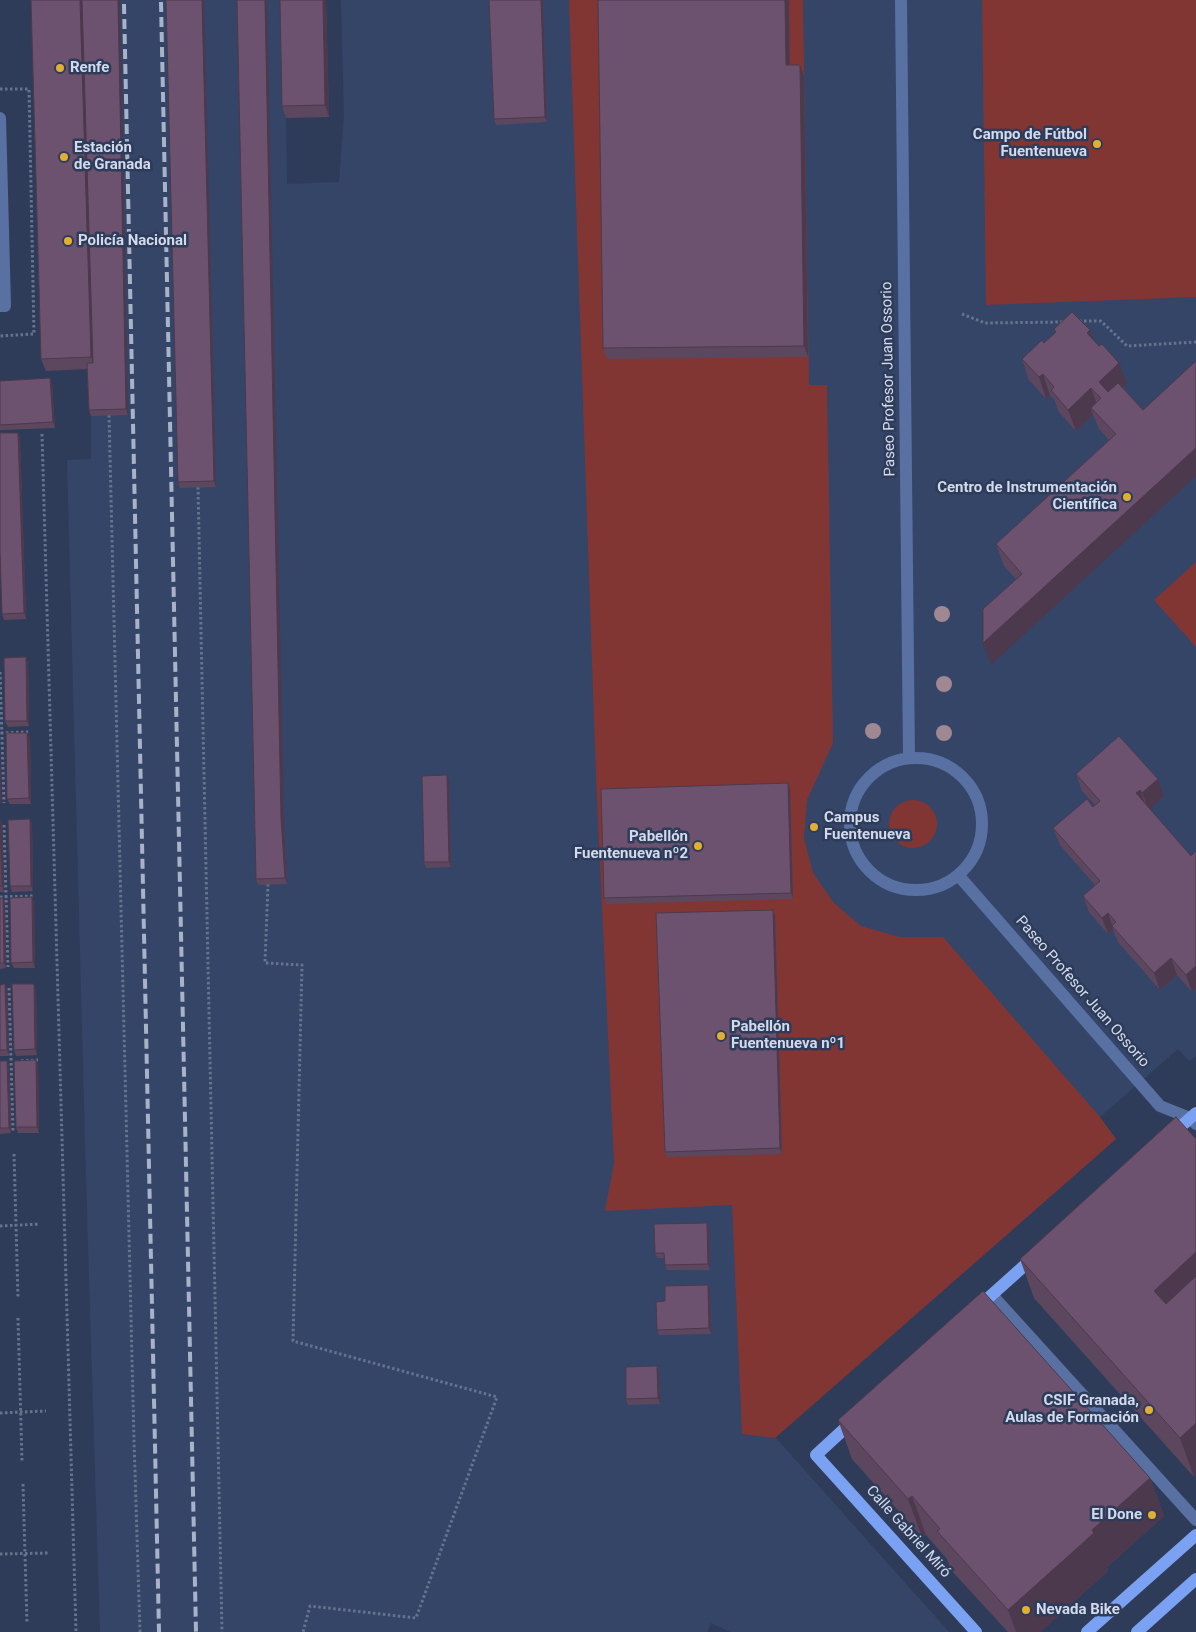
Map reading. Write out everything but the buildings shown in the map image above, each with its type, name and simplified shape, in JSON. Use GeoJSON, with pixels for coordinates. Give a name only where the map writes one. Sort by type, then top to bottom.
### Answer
{"type":"FeatureCollection","features":[{"type":"Feature","properties":{"kind":"main road"},"geometry":{"type":"LineString","coordinates":[[1160,1144],[1194,1118]]}},
{"type":"Feature","properties":{"kind":"main road"},"geometry":{"type":"LineString","coordinates":[[970,1315],[1043,1249]]}},
{"type":"Feature","properties":{"kind":"main road","name":"Calle Gabriel Miró"},"geometry":{"type":"LineString","coordinates":[[860,1415],[816,1454],[976,1632]]}},
{"type":"Feature","properties":{"kind":"main road"},"geometry":{"type":"LineString","coordinates":[[1087,1632],[1196,1534]]}},
{"type":"Feature","properties":{"kind":"main road"},"geometry":{"type":"LineString","coordinates":[[1137,1632],[1196,1580]]}},
{"type":"Feature","properties":{"kind":"street","name":"Paseo Profesor Juan Ossorio"},"geometry":{"type":"LineString","coordinates":[[901,0],[909,757]]}},
{"type":"Feature","properties":{"kind":"street"},"geometry":{"type":"LineString","coordinates":[[0,118],[5,306],[0,306]]}},
{"type":"Feature","properties":{"kind":"street"},"geometry":{"type":"LineString","coordinates":[[909,757],[931,758],[950,766],[967,780],[978,798],[983,819],[981,840],[973,860],[959,876],[941,886],[921,891],[900,889],[881,881],[866,867],[855,849],[850,829],[851,809],[859,790],[872,774],[890,762],[909,757]]}},
{"type":"Feature","properties":{"kind":"street","name":"Paseo Profesor Juan Ossorio"},"geometry":{"type":"LineString","coordinates":[[959,876],[1160,1106],[1194,1118]]}},
{"type":"Feature","properties":{"kind":"street"},"geometry":{"type":"LineString","coordinates":[[992,1295],[1196,1520]]}},
{"type":"Feature","properties":{"kind":"path"},"geometry":{"type":"LineString","coordinates":[[0,89],[29,88],[34,334],[0,336]]}},
{"type":"Feature","properties":{"kind":"path"},"geometry":{"type":"LineString","coordinates":[[962,314],[985,323],[1101,321],[1127,346],[1196,342]]}},
{"type":"Feature","properties":{"kind":"path"},"geometry":{"type":"LineString","coordinates":[[109,415],[140,1632]]}},
{"type":"Feature","properties":{"kind":"path"},"geometry":{"type":"LineString","coordinates":[[42,434],[76,1632]]}},
{"type":"Feature","properties":{"kind":"path"},"geometry":{"type":"LineString","coordinates":[[198,487],[222,1632]]}},
{"type":"Feature","properties":{"kind":"path"},"geometry":{"type":"LineString","coordinates":[[0,672],[4,803]]}},
{"type":"Feature","properties":{"kind":"path"},"geometry":{"type":"LineString","coordinates":[[1,733],[28,732]]}},
{"type":"Feature","properties":{"kind":"path"},"geometry":{"type":"LineString","coordinates":[[4,825],[8,968]]}},
{"type":"Feature","properties":{"kind":"path"},"geometry":{"type":"LineString","coordinates":[[268,884],[265,962],[302,965],[294,1341],[497,1397],[416,1618],[310,1606],[303,1632]]}},
{"type":"Feature","properties":{"kind":"path"},"geometry":{"type":"LineString","coordinates":[[0,897],[33,896]]}},
{"type":"Feature","properties":{"kind":"path"},"geometry":{"type":"LineString","coordinates":[[9,988],[13,1131]]}},
{"type":"Feature","properties":{"kind":"path"},"geometry":{"type":"LineString","coordinates":[[6,1062],[38,1060]]}},
{"type":"Feature","properties":{"kind":"path"},"geometry":{"type":"LineString","coordinates":[[14,1154],[18,1297]]}},
{"type":"Feature","properties":{"kind":"path"},"geometry":{"type":"LineString","coordinates":[[0,1226],[40,1224]]}},
{"type":"Feature","properties":{"kind":"path"},"geometry":{"type":"LineString","coordinates":[[18,1318],[22,1461]]}},
{"type":"Feature","properties":{"kind":"path"},"geometry":{"type":"LineString","coordinates":[[0,1412],[46,1411]]}},
{"type":"Feature","properties":{"kind":"path"},"geometry":{"type":"LineString","coordinates":[[23,1484],[27,1624]]}},
{"type":"Feature","properties":{"kind":"path"},"geometry":{"type":"LineString","coordinates":[[0,1554],[49,1553]]}},
{"type":"Feature","properties":{"kind":"shaded area"},"geometry":{"type":"Polygon","coordinates":[[[84,0],[284,0],[287,184],[339,182],[344,116],[341,0],[1196,0],[1196,1056],[1189,1061],[1178,1049],[1100,1117],[1116,1139],[775,1437],[949,1632],[730,1632],[711,1623],[707,1632],[100,1632],[67,460],[91,459],[84,0]]]}},
{"type":"Feature","properties":{"kind":"shaded area"},"geometry":{"type":"Polygon","coordinates":[[[569,0],[803,0],[809,385],[827,385],[833,743],[807,800],[804,838],[813,873],[834,903],[861,926],[900,937],[943,937],[1100,1117],[1116,1139],[775,1438],[742,1434],[732,1205],[605,1211],[614,1163],[596,778],[569,0]]]}},
{"type":"Feature","properties":{"kind":"shaded area","name":"Campo de Fútbol Fuentenueva"},"geometry":{"type":"Polygon","coordinates":[[[982,0],[1196,0],[1196,297],[986,305],[982,0]]]}},
{"type":"Feature","properties":{"kind":"shaded area"},"geometry":{"type":"Polygon","coordinates":[[[1196,562],[1196,647],[1154,600],[1196,562]]]}},
{"type":"Feature","properties":{"kind":"shaded area"},"geometry":{"type":"Polygon","coordinates":[[[908,800],[918,800],[927,804],[933,810],[936,815],[936,833],[927,844],[918,848],[908,848],[899,844],[893,838],[889,829],[889,819],[893,810],[899,804],[908,800]]]}},
{"type":"Feature","properties":{"kind":"railway"},"geometry":{"type":"LineString","coordinates":[[161,2],[196,1632]]}},
{"type":"Feature","properties":{"kind":"railway"},"geometry":{"type":"LineString","coordinates":[[124,4],[159,1632]]}},
{"type":"Feature","properties":{"kind":"place","name":"Renfe"},"geometry":{"type":"Point","coordinates":[60,68]}},
{"type":"Feature","properties":{"kind":"place","name":"Campo de Fútbol Fuentenueva"},"geometry":{"type":"Point","coordinates":[1097,144]}},
{"type":"Feature","properties":{"kind":"place","name":"Estación de Granada"},"geometry":{"type":"Point","coordinates":[64,157]}},
{"type":"Feature","properties":{"kind":"place","name":"Policía Nacional"},"geometry":{"type":"Point","coordinates":[68,241]}},
{"type":"Feature","properties":{"kind":"place","name":"Centro de Instrumentación Científica"},"geometry":{"type":"Point","coordinates":[1127,497]}},
{"type":"Feature","properties":{"kind":"place","name":"Campus Fuentenueva"},"geometry":{"type":"Point","coordinates":[814,827]}},
{"type":"Feature","properties":{"kind":"place","name":"Pabellón Fuentenueva nº2"},"geometry":{"type":"Point","coordinates":[698,846]}},
{"type":"Feature","properties":{"kind":"place","name":"Pabellón Fuentenueva nº1"},"geometry":{"type":"Point","coordinates":[721,1036]}},
{"type":"Feature","properties":{"kind":"place","name":"CSIF Granada, Aulas de Formación"},"geometry":{"type":"Point","coordinates":[1149,1410]}},
{"type":"Feature","properties":{"kind":"place","name":"El Done"},"geometry":{"type":"Point","coordinates":[1152,1515]}},
{"type":"Feature","properties":{"kind":"place","name":"Nevada Bike"},"geometry":{"type":"Point","coordinates":[1026,1610]}}]}
